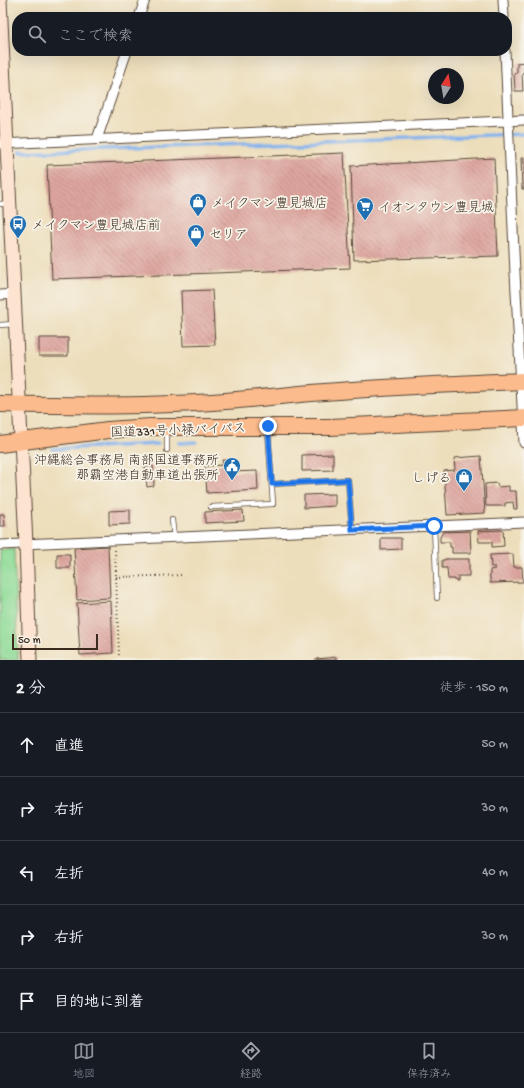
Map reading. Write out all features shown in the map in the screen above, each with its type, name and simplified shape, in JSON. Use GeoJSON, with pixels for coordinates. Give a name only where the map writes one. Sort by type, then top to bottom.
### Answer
{"type":"FeatureCollection","features":[{"type":"Feature","properties":{"kind":"highway","name":"国道331号小禄バイパス"},"geometry":{"type":"LineString","coordinates":[[0,404],[94,406],[213,402],[410,386],[522,381]]}},
{"type":"Feature","properties":{"kind":"highway","name":"国道331号小禄バイパス"},"geometry":{"type":"LineString","coordinates":[[0,444],[108,430],[167,427],[330,427],[523,418]]}},
{"type":"Feature","properties":{"kind":"street"},"geometry":{"type":"LineString","coordinates":[[0,0],[5,203],[16,324],[30,660]]}},
{"type":"Feature","properties":{"kind":"street"},"geometry":{"type":"LineString","coordinates":[[141,12],[145,0]]}},
{"type":"Feature","properties":{"kind":"street"},"geometry":{"type":"LineString","coordinates":[[503,0],[504,12]]}},
{"type":"Feature","properties":{"kind":"street"},"geometry":{"type":"LineString","coordinates":[[97,139],[125,56]]}},
{"type":"Feature","properties":{"kind":"street"},"geometry":{"type":"LineString","coordinates":[[505,56],[509,140],[519,273],[524,443]]}},
{"type":"Feature","properties":{"kind":"street"},"geometry":{"type":"LineString","coordinates":[[3,144],[509,123],[524,120]]}},
{"type":"Feature","properties":{"kind":"street"},"geometry":{"type":"LineString","coordinates":[[0,295],[14,294]]}},
{"type":"Feature","properties":{"kind":"street"},"geometry":{"type":"LineString","coordinates":[[0,545],[524,522]]}},
{"type":"Feature","properties":{"kind":"lane"},"geometry":{"type":"LineString","coordinates":[[0,325],[16,324]]}},
{"type":"Feature","properties":{"kind":"lane"},"geometry":{"type":"LineString","coordinates":[[211,507],[273,504],[268,426]]}},
{"type":"Feature","properties":{"kind":"lane"},"geometry":{"type":"LineString","coordinates":[[167,427],[167,450]]}},
{"type":"Feature","properties":{"kind":"lane"},"geometry":{"type":"LineString","coordinates":[[272,484],[348,480],[352,530]]}},
{"type":"Feature","properties":{"kind":"lane"},"geometry":{"type":"LineString","coordinates":[[172,520],[174,538]]}},
{"type":"Feature","properties":{"kind":"lane"},"geometry":{"type":"LineString","coordinates":[[434,526],[437,598]]}},
{"type":"Feature","properties":{"kind":"path"},"geometry":{"type":"LineString","coordinates":[[115,540],[119,655]]}},
{"type":"Feature","properties":{"kind":"path"},"geometry":{"type":"LineString","coordinates":[[116,578],[182,575]]}},
{"type":"Feature","properties":{"kind":"green space"},"geometry":{"type":"Polygon","coordinates":[[[14,549],[18,660],[0,660],[0,550],[14,549]]]}},
{"type":"Feature","properties":{"kind":"building"},"geometry":{"type":"Polygon","coordinates":[[[524,62],[524,73],[522,73],[523,91],[515,91],[514,73],[517,73],[517,63],[524,62]]]}},
{"type":"Feature","properties":{"kind":"building","name":"メイクマン豊見城店"},"geometry":{"type":"Polygon","coordinates":[[[344,153],[350,268],[52,279],[47,165],[344,153]]]}},
{"type":"Feature","properties":{"kind":"building"},"geometry":{"type":"Polygon","coordinates":[[[524,157],[524,189],[522,189],[521,158],[524,157]]]}},
{"type":"Feature","properties":{"kind":"building"},"geometry":{"type":"Polygon","coordinates":[[[494,158],[498,256],[354,260],[351,166],[494,158]]]}},
{"type":"Feature","properties":{"kind":"building"},"geometry":{"type":"Polygon","coordinates":[[[212,290],[215,345],[183,346],[181,291],[212,290]]]}},
{"type":"Feature","properties":{"kind":"building"},"geometry":{"type":"Polygon","coordinates":[[[39,338],[68,338],[68,356],[39,356],[39,338]]]}},
{"type":"Feature","properties":{"kind":"building"},"geometry":{"type":"Polygon","coordinates":[[[333,454],[333,470],[302,471],[302,455],[333,454]]]}},
{"type":"Feature","properties":{"kind":"building","name":"しげる"},"geometry":{"type":"Polygon","coordinates":[[[481,456],[485,513],[447,515],[444,471],[455,470],[454,458],[481,456]]]}},
{"type":"Feature","properties":{"kind":"building","name":"沖縄総合事務局 南部国道事務所 那覇空港自動車道出張所"},"geometry":{"type":"Polygon","coordinates":[[[222,460],[231,460],[232,472],[257,471],[258,490],[207,493],[205,466],[223,465],[222,460]]]}},
{"type":"Feature","properties":{"kind":"building"},"geometry":{"type":"Polygon","coordinates":[[[153,466],[154,486],[147,487],[145,467],[153,466]]]}},
{"type":"Feature","properties":{"kind":"building"},"geometry":{"type":"Polygon","coordinates":[[[497,483],[498,487],[509,486],[509,491],[516,491],[517,509],[514,509],[513,502],[505,503],[505,506],[486,506],[485,484],[497,483]]]}},
{"type":"Feature","properties":{"kind":"building"},"geometry":{"type":"Polygon","coordinates":[[[335,494],[335,506],[304,508],[304,495],[335,494]]]}},
{"type":"Feature","properties":{"kind":"building"},"geometry":{"type":"Polygon","coordinates":[[[130,510],[130,524],[109,525],[109,511],[130,510]]]}},
{"type":"Feature","properties":{"kind":"building"},"geometry":{"type":"Polygon","coordinates":[[[243,510],[244,521],[205,523],[205,512],[243,510]]]}},
{"type":"Feature","properties":{"kind":"building"},"geometry":{"type":"Polygon","coordinates":[[[0,514],[4,514],[5,526],[0,526],[0,514]]]}},
{"type":"Feature","properties":{"kind":"building"},"geometry":{"type":"Polygon","coordinates":[[[503,530],[504,546],[492,547],[492,542],[479,542],[478,531],[503,530]]]}},
{"type":"Feature","properties":{"kind":"building"},"geometry":{"type":"Polygon","coordinates":[[[470,531],[471,553],[452,553],[450,542],[440,542],[440,537],[443,532],[470,531]]]}},
{"type":"Feature","properties":{"kind":"building"},"geometry":{"type":"Polygon","coordinates":[[[381,538],[401,538],[401,549],[381,550],[381,538]]]}},
{"type":"Feature","properties":{"kind":"building"},"geometry":{"type":"Polygon","coordinates":[[[108,546],[110,598],[77,600],[74,548],[108,546]]]}},
{"type":"Feature","properties":{"kind":"building"},"geometry":{"type":"Polygon","coordinates":[[[57,554],[70,554],[70,568],[57,568],[57,554]]]}},
{"type":"Feature","properties":{"kind":"building"},"geometry":{"type":"Polygon","coordinates":[[[513,554],[514,567],[522,567],[523,582],[490,583],[490,570],[495,569],[495,567],[491,567],[490,555],[513,554]]]}},
{"type":"Feature","properties":{"kind":"building"},"geometry":{"type":"Polygon","coordinates":[[[469,559],[469,576],[458,576],[458,581],[455,581],[455,579],[448,579],[447,568],[442,568],[442,560],[469,559]]]}},
{"type":"Feature","properties":{"kind":"building"},"geometry":{"type":"Polygon","coordinates":[[[111,601],[113,653],[80,655],[77,603],[111,601]]]}},
{"type":"Feature","properties":{"kind":"building"},"geometry":{"type":"Polygon","coordinates":[[[336,657],[336,660],[316,660],[316,659],[336,657]]]}},
{"type":"Feature","properties":{"kind":"waterway"},"geometry":{"type":"LineString","coordinates":[[20,152],[524,134]]}},
{"type":"Feature","properties":{"kind":"waterway"},"geometry":{"type":"LineString","coordinates":[[179,443],[196,442]]}},
{"type":"Feature","properties":{"kind":"waterway"},"geometry":{"type":"LineString","coordinates":[[53,449],[158,444]]}},
{"type":"Feature","properties":{"kind":"place","name":"メイクマン豊見城店"},"geometry":{"type":"Point","coordinates":[198,217]}},
{"type":"Feature","properties":{"kind":"place","name":"イオンタウン豊見城"},"geometry":{"type":"Point","coordinates":[365,221]}},
{"type":"Feature","properties":{"kind":"place","name":"メイクマン豊見城店前"},"geometry":{"type":"Point","coordinates":[18,239]}},
{"type":"Feature","properties":{"kind":"place","name":"セリア"},"geometry":{"type":"Point","coordinates":[196,248]}},
{"type":"Feature","properties":{"kind":"place","name":"沖縄総合事務局 南部国道事務所 那覇空港自動車道出張所"},"geometry":{"type":"Point","coordinates":[232,481]}},
{"type":"Feature","properties":{"kind":"place","name":"しげる"},"geometry":{"type":"Point","coordinates":[464,492]}},
{"type":"Feature","properties":{"kind":"route"},"geometry":{"type":"LineString","coordinates":[[268,426],[272,484],[348,480],[352,530],[434,526]]}}]}
